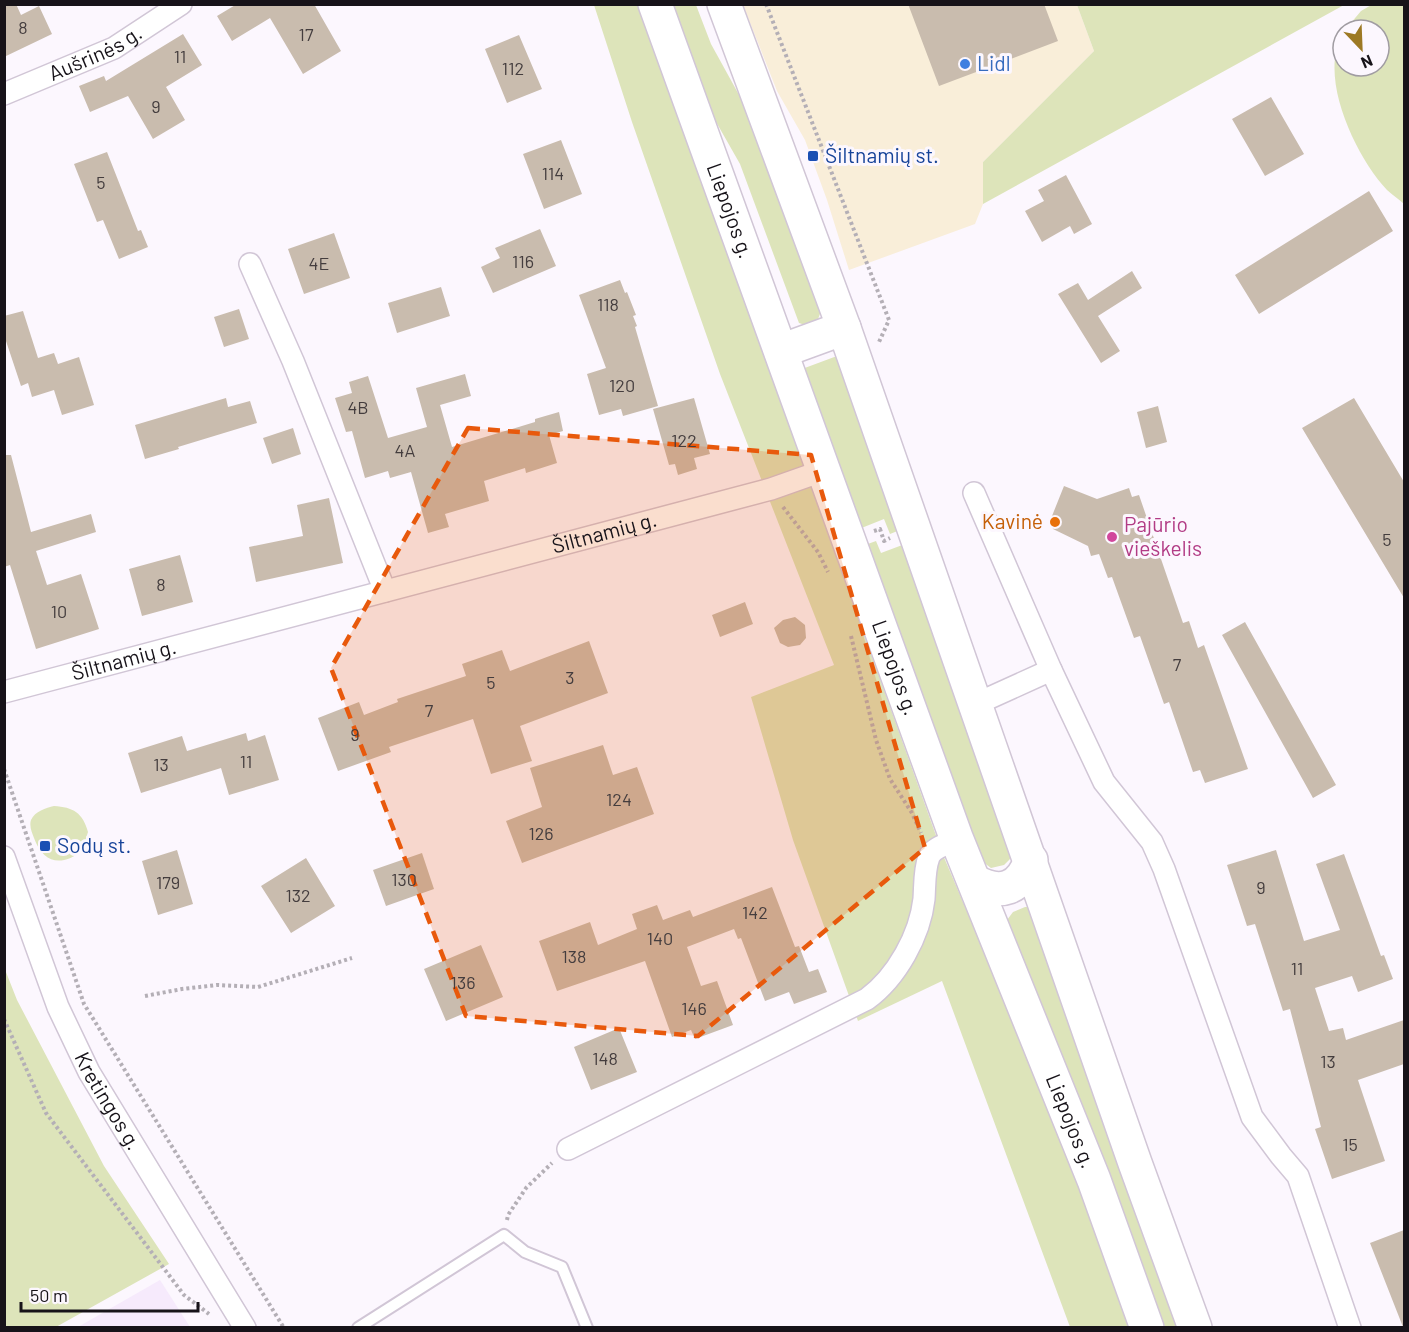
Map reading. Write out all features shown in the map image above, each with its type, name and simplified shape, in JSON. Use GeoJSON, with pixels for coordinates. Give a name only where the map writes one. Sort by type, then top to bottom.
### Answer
{"type":"FeatureCollection","features":[{"type":"Feature","properties":{"kind":"main road","name":"Liepojos g."},"geometry":{"type":"LineString","coordinates":[[655,4],[781,351],[822,471],[943,847],[974,881],[1094,1180],[1147,1328]]}},
{"type":"Feature","properties":{"kind":"main road"},"geometry":{"type":"LineString","coordinates":[[724,4],[844,328],[1135,1163],[1195,1328]]}},
{"type":"Feature","properties":{"kind":"main road"},"geometry":{"type":"LineString","coordinates":[[781,351],[844,328]]}},
{"type":"Feature","properties":{"kind":"main road"},"geometry":{"type":"LineString","coordinates":[[974,881],[987,888],[1001,890],[1015,884],[1025,874],[1031,860]]}},
{"type":"Feature","properties":{"kind":"street","name":"Aušrinės g."},"geometry":{"type":"LineString","coordinates":[[4,94],[114,48],[181,4]]}},
{"type":"Feature","properties":{"kind":"street"},"geometry":{"type":"LineString","coordinates":[[250,264],[293,360],[385,591]]}},
{"type":"Feature","properties":{"kind":"street","name":"Šiltnamių g."},"geometry":{"type":"LineString","coordinates":[[4,692],[771,489],[822,471]]}},
{"type":"Feature","properties":{"kind":"street"},"geometry":{"type":"LineString","coordinates":[[974,493],[1051,670],[1104,782],[1152,842],[1164,868],[1252,1117],[1298,1176],[1350,1328]]}},
{"type":"Feature","properties":{"kind":"street"},"geometry":{"type":"LineString","coordinates":[[976,704],[1051,670]]}},
{"type":"Feature","properties":{"kind":"street"},"geometry":{"type":"LineString","coordinates":[[568,1149],[867,999],[880,989],[914,937],[924,900],[925,879],[943,847]]}},
{"type":"Feature","properties":{"kind":"street","name":"Kretingos g."},"geometry":{"type":"LineString","coordinates":[[4,857],[57,1007],[89,1072],[245,1328]]}},
{"type":"Feature","properties":{"kind":"lane"},"geometry":{"type":"LineString","coordinates":[[358,1328],[504,1235],[525,1252],[562,1267],[587,1328]]}},
{"type":"Feature","properties":{"kind":"path"},"geometry":{"type":"LineString","coordinates":[[766,4],[889,320],[877,347]]}},
{"type":"Feature","properties":{"kind":"path"},"geometry":{"type":"LineString","coordinates":[[771,489],[781,506],[818,552],[829,573]]}},
{"type":"Feature","properties":{"kind":"path"},"geometry":{"type":"LineString","coordinates":[[851,635],[867,706],[890,779],[912,813],[943,847]]}},
{"type":"Feature","properties":{"kind":"path"},"geometry":{"type":"LineString","coordinates":[[4,769],[84,1004],[284,1328]]}},
{"type":"Feature","properties":{"kind":"path"},"geometry":{"type":"LineString","coordinates":[[145,996],[182,988],[217,985],[258,987],[352,958]]}},
{"type":"Feature","properties":{"kind":"path"},"geometry":{"type":"LineString","coordinates":[[4,1019],[46,1113],[184,1295],[214,1318]]}},
{"type":"Feature","properties":{"kind":"path"},"geometry":{"type":"LineString","coordinates":[[504,1235],[508,1215],[525,1188],[568,1149]]}},
{"type":"Feature","properties":{"kind":"highlighted area"},"geometry":{"type":"Polygon","coordinates":[[[468,428],[811,455],[925,848],[698,1036],[466,1016],[331,668],[468,428]]]}},
{"type":"Feature","properties":{"kind":"shaded area"},"geometry":{"type":"Polygon","coordinates":[[[743,5],[1077,5],[1094,51],[983,162],[983,204],[975,224],[849,270],[805,140],[777,91],[743,5]]]}},
{"type":"Feature","properties":{"kind":"shaded area"},"geometry":{"type":"Polygon","coordinates":[[[160,1280],[190,1327],[78,1327],[160,1280]]]}},
{"type":"Feature","properties":{"kind":"green space"},"geometry":{"type":"Polygon","coordinates":[[[1077,4],[1344,5],[983,204],[983,162],[1094,51],[1077,4]]]}},
{"type":"Feature","properties":{"kind":"green space"},"geometry":{"type":"Polygon","coordinates":[[[1373,4],[1404,5],[1404,204],[1387,190],[1363,158],[1337,93],[1336,78],[1391,78],[1391,18],[1355,18],[1361,11],[1373,4]]]}},
{"type":"Feature","properties":{"kind":"green space"},"geometry":{"type":"Polygon","coordinates":[[[594,5],[639,5],[943,855],[1074,1163],[1134,1327],[1070,1327],[942,981],[858,1021],[793,840],[751,697],[834,665],[720,374],[632,122],[594,5]]]}},
{"type":"Feature","properties":{"kind":"green space"},"geometry":{"type":"Polygon","coordinates":[[[671,5],[696,5],[711,44],[749,113],[821,311],[817,322],[805,325],[799,323],[740,164],[707,106],[671,5]]]}},
{"type":"Feature","properties":{"kind":"green space"},"geometry":{"type":"Polygon","coordinates":[[[837,356],[900,530],[890,534],[884,519],[859,529],[802,369],[837,356]]]}},
{"type":"Feature","properties":{"kind":"green space"},"geometry":{"type":"Polygon","coordinates":[[[876,541],[881,553],[905,544],[1011,853],[1010,859],[1004,865],[991,868],[979,859],[865,545],[876,541]]]}},
{"type":"Feature","properties":{"kind":"green space"},"geometry":{"type":"Polygon","coordinates":[[[54,806],[76,812],[83,820],[88,832],[82,851],[60,861],[42,853],[32,834],[31,827],[31,820],[35,814],[54,806]]]}},
{"type":"Feature","properties":{"kind":"green space"},"geometry":{"type":"Polygon","coordinates":[[[1029,907],[1184,1327],[1165,1327],[1105,1164],[1007,920],[1013,912],[1029,907]]]}},
{"type":"Feature","properties":{"kind":"green space"},"geometry":{"type":"Polygon","coordinates":[[[4,967],[17,1000],[104,1166],[169,1264],[56,1327],[5,1327],[4,967]]]}},
{"type":"Feature","properties":{"kind":"building"},"geometry":{"type":"Polygon","coordinates":[[[4,4],[16,4],[21,15],[39,6],[52,34],[4,57],[4,4]]]}},
{"type":"Feature","properties":{"kind":"building"},"geometry":{"type":"Polygon","coordinates":[[[237,4],[314,4],[341,51],[303,74],[270,18],[232,41],[217,16],[237,4]]]}},
{"type":"Feature","properties":{"kind":"building","name":"Lidl"},"geometry":{"type":"Polygon","coordinates":[[[908,4],[1044,4],[1058,41],[939,86],[908,4]]]}},
{"type":"Feature","properties":{"kind":"building"},"geometry":{"type":"Polygon","coordinates":[[[183,34],[202,65],[166,87],[185,120],[153,139],[128,96],[90,112],[79,86],[104,76],[106,81],[183,34]]]}},
{"type":"Feature","properties":{"kind":"building"},"geometry":{"type":"Polygon","coordinates":[[[519,35],[542,89],[507,103],[485,49],[519,35]]]}},
{"type":"Feature","properties":{"kind":"building"},"geometry":{"type":"Polygon","coordinates":[[[1271,97],[1304,154],[1265,176],[1232,119],[1271,97]]]}},
{"type":"Feature","properties":{"kind":"building"},"geometry":{"type":"Polygon","coordinates":[[[561,140],[582,194],[544,209],[523,154],[561,140]]]}},
{"type":"Feature","properties":{"kind":"building"},"geometry":{"type":"Polygon","coordinates":[[[107,152],[138,231],[141,230],[148,247],[119,259],[103,220],[97,222],[74,164],[107,152]]]}},
{"type":"Feature","properties":{"kind":"building"},"geometry":{"type":"Polygon","coordinates":[[[1066,175],[1092,224],[1074,234],[1070,226],[1042,242],[1025,211],[1044,201],[1038,190],[1066,175]]]}},
{"type":"Feature","properties":{"kind":"building"},"geometry":{"type":"Polygon","coordinates":[[[1369,191],[1393,231],[1259,314],[1235,275],[1369,191]]]}},
{"type":"Feature","properties":{"kind":"building"},"geometry":{"type":"Polygon","coordinates":[[[540,229],[556,266],[493,293],[481,267],[500,258],[495,248],[540,229]]]}},
{"type":"Feature","properties":{"kind":"building"},"geometry":{"type":"Polygon","coordinates":[[[334,233],[350,278],[304,294],[288,249],[334,233]]]}},
{"type":"Feature","properties":{"kind":"building"},"geometry":{"type":"Polygon","coordinates":[[[1132,271],[1142,288],[1098,316],[1120,351],[1101,363],[1058,294],[1078,283],[1088,300],[1132,271]]]}},
{"type":"Feature","properties":{"kind":"building"},"geometry":{"type":"Polygon","coordinates":[[[620,280],[636,315],[633,316],[637,326],[635,327],[658,406],[623,416],[621,409],[599,415],[587,374],[606,368],[579,295],[620,280]]]}},
{"type":"Feature","properties":{"kind":"building"},"geometry":{"type":"Polygon","coordinates":[[[441,287],[450,316],[397,333],[388,303],[441,287]]]}},
{"type":"Feature","properties":{"kind":"building"},"geometry":{"type":"Polygon","coordinates":[[[239,309],[249,339],[224,347],[214,317],[239,309]]]}},
{"type":"Feature","properties":{"kind":"building"},"geometry":{"type":"Polygon","coordinates":[[[23,311],[38,358],[54,353],[58,364],[79,357],[94,405],[62,415],[54,390],[32,397],[28,383],[21,386],[4,335],[4,316],[23,311]]]}},
{"type":"Feature","properties":{"kind":"building"},"geometry":{"type":"Polygon","coordinates":[[[465,374],[471,396],[440,405],[452,447],[535,422],[535,419],[559,412],[563,431],[549,435],[557,463],[526,473],[525,468],[484,481],[489,501],[445,514],[449,527],[428,533],[411,472],[390,478],[388,471],[365,478],[352,431],[346,432],[335,398],[352,393],[349,382],[368,376],[388,438],[427,427],[416,388],[465,374]]]}},
{"type":"Feature","properties":{"kind":"building"},"geometry":{"type":"Polygon","coordinates":[[[226,398],[228,407],[250,401],[257,423],[145,459],[135,425],[226,398]]]}},
{"type":"Feature","properties":{"kind":"building"},"geometry":{"type":"Polygon","coordinates":[[[694,398],[710,454],[694,458],[697,469],[678,475],[675,464],[669,465],[653,409],[694,398]]]}},
{"type":"Feature","properties":{"kind":"building"},"geometry":{"type":"Polygon","coordinates":[[[1354,398],[1404,482],[1404,598],[1302,428],[1354,398]]]}},
{"type":"Feature","properties":{"kind":"building"},"geometry":{"type":"Polygon","coordinates":[[[1158,406],[1167,442],[1146,448],[1137,412],[1158,406]]]}},
{"type":"Feature","properties":{"kind":"building"},"geometry":{"type":"Polygon","coordinates":[[[293,428],[301,454],[272,464],[263,438],[293,428]]]}},
{"type":"Feature","properties":{"kind":"building"},"geometry":{"type":"Polygon","coordinates":[[[4,455],[11,455],[31,532],[91,514],[96,532],[36,551],[47,585],[81,574],[99,629],[36,649],[10,565],[4,567],[4,455]]]}},
{"type":"Feature","properties":{"kind":"building"},"geometry":{"type":"Polygon","coordinates":[[[1064,486],[1097,499],[1129,488],[1132,497],[1139,495],[1183,623],[1189,621],[1198,648],[1204,645],[1248,769],[1205,783],[1200,770],[1193,772],[1169,702],[1164,704],[1140,636],[1134,638],[1112,577],[1108,578],[1099,554],[1091,556],[1088,546],[1053,529],[1050,521],[1064,486]]]}},
{"type":"Feature","properties":{"kind":"building"},"geometry":{"type":"Polygon","coordinates":[[[329,498],[343,563],[256,582],[249,547],[303,536],[297,505],[329,498]]]}},
{"type":"Feature","properties":{"kind":"building"},"geometry":{"type":"Polygon","coordinates":[[[180,555],[193,602],[142,616],[129,569],[180,555]]]}},
{"type":"Feature","properties":{"kind":"building"},"geometry":{"type":"Polygon","coordinates":[[[745,602],[753,624],[720,637],[712,615],[745,602]]]}},
{"type":"Feature","properties":{"kind":"building"},"geometry":{"type":"Polygon","coordinates":[[[795,617],[805,625],[806,638],[800,645],[788,647],[780,643],[774,628],[783,620],[795,617]]]}},
{"type":"Feature","properties":{"kind":"building"},"geometry":{"type":"Polygon","coordinates":[[[1245,622],[1336,785],[1313,798],[1222,635],[1245,622]]]}},
{"type":"Feature","properties":{"kind":"building"},"geometry":{"type":"Polygon","coordinates":[[[589,641],[608,693],[520,726],[532,761],[491,774],[473,719],[389,747],[391,752],[338,771],[318,718],[359,702],[364,715],[398,702],[397,699],[466,676],[462,664],[502,650],[510,671],[589,641]]]}},
{"type":"Feature","properties":{"kind":"building"},"geometry":{"type":"Polygon","coordinates":[[[246,733],[248,741],[265,735],[279,780],[229,795],[221,768],[141,793],[128,753],[182,736],[187,751],[246,733]]]}},
{"type":"Feature","properties":{"kind":"building"},"geometry":{"type":"Polygon","coordinates":[[[603,745],[613,775],[637,767],[654,814],[522,863],[506,821],[542,807],[530,768],[603,745]]]}},
{"type":"Feature","properties":{"kind":"building"},"geometry":{"type":"Polygon","coordinates":[[[177,850],[193,904],[158,915],[142,861],[177,850]]]}},
{"type":"Feature","properties":{"kind":"building"},"geometry":{"type":"Polygon","coordinates":[[[1276,850],[1304,941],[1340,930],[1316,864],[1344,854],[1381,956],[1384,955],[1393,979],[1358,992],[1352,976],[1315,988],[1329,1031],[1343,1028],[1346,1040],[1404,1020],[1404,1064],[1358,1080],[1385,1161],[1332,1179],[1315,1129],[1321,1127],[1290,1009],[1283,1011],[1255,924],[1247,926],[1227,865],[1276,850]]]}},
{"type":"Feature","properties":{"kind":"building"},"geometry":{"type":"Polygon","coordinates":[[[422,853],[434,889],[386,906],[373,870],[422,853]]]}},
{"type":"Feature","properties":{"kind":"building"},"geometry":{"type":"Polygon","coordinates":[[[306,858],[335,906],[291,933],[261,886],[306,858]]]}},
{"type":"Feature","properties":{"kind":"building"},"geometry":{"type":"Polygon","coordinates":[[[772,887],[795,947],[799,946],[809,972],[818,969],[827,992],[794,1004],[789,992],[765,1001],[741,938],[738,939],[734,929],[687,947],[701,986],[717,981],[733,1025],[695,1039],[691,1030],[672,1037],[645,961],[557,991],[539,941],[590,922],[598,945],[637,929],[632,914],[657,905],[663,920],[690,910],[693,917],[772,887]]]}},
{"type":"Feature","properties":{"kind":"building"},"geometry":{"type":"Polygon","coordinates":[[[481,945],[503,997],[446,1021],[424,969],[481,945]]]}},
{"type":"Feature","properties":{"kind":"building"},"geometry":{"type":"Polygon","coordinates":[[[619,1028],[637,1072],[591,1090],[574,1047],[619,1028]]]}},
{"type":"Feature","properties":{"kind":"building"},"geometry":{"type":"Polygon","coordinates":[[[1404,1230],[1404,1327],[1403,1327],[1370,1243],[1404,1230]]]}},
{"type":"Feature","properties":{"kind":"place","name":"Lidl"},"geometry":{"type":"Point","coordinates":[965,64]}},
{"type":"Feature","properties":{"kind":"place","name":"Šiltnamių st."},"geometry":{"type":"Point","coordinates":[813,156]}},
{"type":"Feature","properties":{"kind":"place","name":"Kavinė"},"geometry":{"type":"Point","coordinates":[1055,522]}},
{"type":"Feature","properties":{"kind":"place","name":"Pajūrio vieškelis"},"geometry":{"type":"Point","coordinates":[1112,537]}},
{"type":"Feature","properties":{"kind":"place","name":"Sodų st."},"geometry":{"type":"Point","coordinates":[45,846]}}]}
